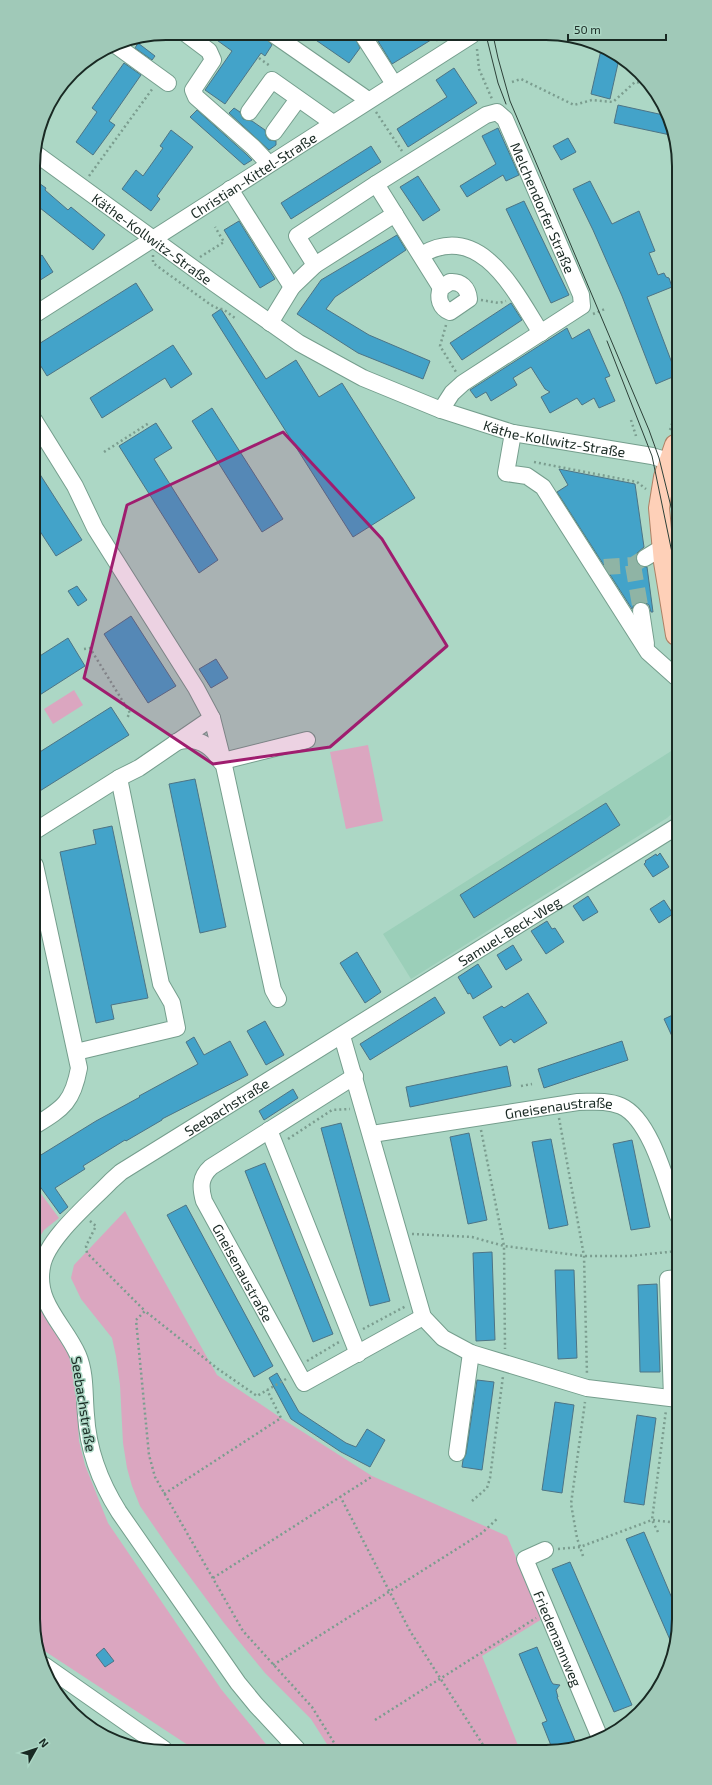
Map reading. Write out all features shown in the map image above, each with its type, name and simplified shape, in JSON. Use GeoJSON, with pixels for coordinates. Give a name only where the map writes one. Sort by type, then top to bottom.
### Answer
{"type":"FeatureCollection","features":[{"type":"Feature","properties":{"kind":"main road"},"geometry":{"type":"LineString","coordinates":[[672,459],[662,484],[659,508],[662,547],[672,610]]}},
{"type":"Feature","properties":{"kind":"street"},"geometry":{"type":"LineString","coordinates":[[194,40],[209,51],[213,60],[193,90],[196,97],[253,147],[269,164]]}},
{"type":"Feature","properties":{"kind":"street"},"geometry":{"type":"LineString","coordinates":[[282,40],[368,100]]}},
{"type":"Feature","properties":{"kind":"street"},"geometry":{"type":"LineString","coordinates":[[366,40],[394,84]]}},
{"type":"Feature","properties":{"kind":"street","name":"Christian-Kittel-Straße"},"geometry":{"type":"LineString","coordinates":[[40,311],[368,100],[471,40]]}},
{"type":"Feature","properties":{"kind":"street"},"geometry":{"type":"LineString","coordinates":[[121,49],[164,81]]}},
{"type":"Feature","properties":{"kind":"street"},"geometry":{"type":"LineString","coordinates":[[249,112],[272,80],[333,123]]}},
{"type":"Feature","properties":{"kind":"street"},"geometry":{"type":"LineString","coordinates":[[274,132],[298,99]]}},
{"type":"Feature","properties":{"kind":"street"},"geometry":{"type":"LineString","coordinates":[[315,265],[297,236],[410,162],[486,115],[497,112]]}},
{"type":"Feature","properties":{"kind":"street","name":"Melchendorfer Straße"},"geometry":{"type":"LineString","coordinates":[[497,112],[505,119],[581,296],[582,306],[541,333]]}},
{"type":"Feature","properties":{"kind":"street","name":"Käthe-Kollwitz-Straße"},"geometry":{"type":"LineString","coordinates":[[40,157],[299,343],[363,378],[441,410],[513,432],[652,456],[672,456]]}},
{"type":"Feature","properties":{"kind":"street"},"geometry":{"type":"LineString","coordinates":[[376,184],[441,288]]}},
{"type":"Feature","properties":{"kind":"street"},"geometry":{"type":"LineString","coordinates":[[230,189],[292,287]]}},
{"type":"Feature","properties":{"kind":"street"},"geometry":{"type":"LineString","coordinates":[[270,323],[292,287],[315,265],[395,214]]}},
{"type":"Feature","properties":{"kind":"street"},"geometry":{"type":"LineString","coordinates":[[421,255],[427,251],[444,246],[466,247],[480,253],[493,264],[518,297],[541,333],[463,383],[452,393],[441,410]]}},
{"type":"Feature","properties":{"kind":"street"},"geometry":{"type":"LineString","coordinates":[[450,282],[460,283],[467,290],[469,299],[450,312],[440,303],[439,293],[441,288],[450,282]]}},
{"type":"Feature","properties":{"kind":"street"},"geometry":{"type":"LineString","coordinates":[[40,430],[75,486],[95,528],[196,688],[212,718],[271,979],[278,999]]}},
{"type":"Feature","properties":{"kind":"street"},"geometry":{"type":"LineString","coordinates":[[513,432],[506,472],[527,476],[543,487],[599,567],[648,652],[672,673]]}},
{"type":"Feature","properties":{"kind":"street"},"geometry":{"type":"LineString","coordinates":[[644,558],[662,547]]}},
{"type":"Feature","properties":{"kind":"street"},"geometry":{"type":"LineString","coordinates":[[641,611],[648,652]]}},
{"type":"Feature","properties":{"kind":"street"},"geometry":{"type":"LineString","coordinates":[[40,828],[119,778],[139,768],[174,742],[212,718]]}},
{"type":"Feature","properties":{"kind":"street"},"geometry":{"type":"LineString","coordinates":[[174,742],[186,739],[203,742],[216,753],[224,766]]}},
{"type":"Feature","properties":{"kind":"street"},"geometry":{"type":"LineString","coordinates":[[224,766],[307,740]]}},
{"type":"Feature","properties":{"kind":"street"},"geometry":{"type":"LineString","coordinates":[[76,1052],[177,1028],[172,1003],[161,984],[119,778]]}},
{"type":"Feature","properties":{"kind":"street","name":"Samuel-Beck-Weg"},"geometry":{"type":"LineString","coordinates":[[342,1036],[672,830]]}},
{"type":"Feature","properties":{"kind":"street"},"geometry":{"type":"LineString","coordinates":[[40,888],[79,1068],[75,1086],[67,1102],[55,1113],[40,1122]]}},
{"type":"Feature","properties":{"kind":"street"},"geometry":{"type":"LineString","coordinates":[[342,1036],[372,1134],[423,1317],[443,1338],[471,1353],[587,1388],[672,1398],[668,1280],[672,1279]]}},
{"type":"Feature","properties":{"kind":"street","name":"Seebachstraße"},"geometry":{"type":"LineString","coordinates":[[293,1745],[256,1705],[238,1683],[119,1512],[104,1485],[91,1449],[79,1357],[48,1306],[42,1292],[41,1275],[44,1259],[56,1239],[111,1181],[127,1169],[342,1036]]}},
{"type":"Feature","properties":{"kind":"street","name":"Gneisenaustraße"},"geometry":{"type":"LineString","coordinates":[[298,1373],[204,1201],[201,1182],[205,1173],[211,1167],[354,1076]]}},
{"type":"Feature","properties":{"kind":"street","name":"Gneisenaustraße"},"geometry":{"type":"LineString","coordinates":[[372,1134],[578,1102],[603,1102],[620,1106],[630,1112],[641,1123],[649,1136],[672,1199]]}},
{"type":"Feature","properties":{"kind":"street"},"geometry":{"type":"LineString","coordinates":[[269,1130],[358,1354]]}},
{"type":"Feature","properties":{"kind":"street"},"geometry":{"type":"LineString","coordinates":[[298,1373],[304,1383],[423,1317]]}},
{"type":"Feature","properties":{"kind":"street"},"geometry":{"type":"LineString","coordinates":[[457,1453],[471,1353]]}},
{"type":"Feature","properties":{"kind":"street","name":"Friedemannweg"},"geometry":{"type":"LineString","coordinates":[[545,1550],[525,1559],[598,1733]]}},
{"type":"Feature","properties":{"kind":"street"},"geometry":{"type":"LineString","coordinates":[[52,1670],[158,1745]]}},
{"type":"Feature","properties":{"kind":"path"},"geometry":{"type":"LineString","coordinates":[[474,40],[479,69],[497,112]]}},
{"type":"Feature","properties":{"kind":"path"},"geometry":{"type":"LineString","coordinates":[[512,82],[522,79],[574,105],[592,100],[613,102],[635,82],[640,82]]}},
{"type":"Feature","properties":{"kind":"path"},"geometry":{"type":"LineString","coordinates":[[82,187],[164,81]]}},
{"type":"Feature","properties":{"kind":"path"},"geometry":{"type":"LineString","coordinates":[[368,100],[410,162]]}},
{"type":"Feature","properties":{"kind":"path"},"geometry":{"type":"LineString","coordinates":[[199,257],[224,242],[215,227]]}},
{"type":"Feature","properties":{"kind":"path"},"geometry":{"type":"LineString","coordinates":[[153,239],[153,263],[211,305],[219,309],[223,309],[235,318]]}},
{"type":"Feature","properties":{"kind":"path"},"geometry":{"type":"LineString","coordinates":[[469,299],[500,303],[518,297]]}},
{"type":"Feature","properties":{"kind":"path"},"geometry":{"type":"LineString","coordinates":[[450,312],[440,346],[463,383]]}},
{"type":"Feature","properties":{"kind":"path"},"geometry":{"type":"LineString","coordinates":[[631,420],[636,436]]}},
{"type":"Feature","properties":{"kind":"path"},"geometry":{"type":"LineString","coordinates":[[104,452],[150,423]]}},
{"type":"Feature","properties":{"kind":"path"},"geometry":{"type":"LineString","coordinates":[[509,458],[627,479],[637,482],[647,490]]}},
{"type":"Feature","properties":{"kind":"path"},"geometry":{"type":"LineString","coordinates":[[84,649],[90,648],[130,713],[127,718]]}},
{"type":"Feature","properties":{"kind":"path"},"geometry":{"type":"LineString","coordinates":[[521,1086],[532,1084]]}},
{"type":"Feature","properties":{"kind":"path"},"geometry":{"type":"LineString","coordinates":[[556,1106],[584,1256],[588,1363],[587,1388],[571,1504],[577,1538],[583,1556]]}},
{"type":"Feature","properties":{"kind":"path"},"geometry":{"type":"LineString","coordinates":[[276,1147],[332,1110],[364,1109]]}},
{"type":"Feature","properties":{"kind":"path"},"geometry":{"type":"LineString","coordinates":[[472,1501],[487,1488],[490,1478],[504,1363],[504,1246],[478,1118]]}},
{"type":"Feature","properties":{"kind":"path"},"geometry":{"type":"LineString","coordinates":[[86,1220],[94,1223],[96,1226],[86,1246],[87,1253],[145,1311],[218,1369],[257,1396],[298,1373]]}},
{"type":"Feature","properties":{"kind":"path"},"geometry":{"type":"LineString","coordinates":[[400,1233],[472,1237],[504,1246],[584,1256],[629,1256],[672,1252]]}},
{"type":"Feature","properties":{"kind":"path"},"geometry":{"type":"LineString","coordinates":[[145,1311],[136,1320],[149,1455],[155,1477],[243,1631],[312,1707],[336,1745]]}},
{"type":"Feature","properties":{"kind":"path"},"geometry":{"type":"LineString","coordinates":[[164,1494],[281,1418],[267,1390]]}},
{"type":"Feature","properties":{"kind":"path"},"geometry":{"type":"LineString","coordinates":[[658,1532],[652,1520],[672,1398]]}},
{"type":"Feature","properties":{"kind":"path"},"geometry":{"type":"LineString","coordinates":[[213,1578],[372,1476]]}},
{"type":"Feature","properties":{"kind":"path"},"geometry":{"type":"LineString","coordinates":[[340,1496],[410,1631],[439,1679],[483,1745]]}},
{"type":"Feature","properties":{"kind":"path"},"geometry":{"type":"LineString","coordinates":[[273,1665],[482,1533],[498,1518]]}},
{"type":"Feature","properties":{"kind":"path"},"geometry":{"type":"LineString","coordinates":[[545,1550],[580,1547],[652,1520],[672,1522]]}},
{"type":"Feature","properties":{"kind":"path"},"geometry":{"type":"LineString","coordinates":[[375,1720],[547,1612]]}},
{"type":"Feature","properties":{"kind":"highlighted area"},"geometry":{"type":"Polygon","coordinates":[[[283,432],[382,539],[447,646],[330,747],[213,764],[84,678],[127,505],[283,432]]]}},
{"type":"Feature","properties":{"kind":"shaded area"},"geometry":{"type":"Polygon","coordinates":[[[74,690],[83,705],[53,724],[44,709],[74,690]]]}},
{"type":"Feature","properties":{"kind":"shaded area"},"geometry":{"type":"Polygon","coordinates":[[[368,745],[383,821],[346,829],[330,752],[368,745]]]}},
{"type":"Feature","properties":{"kind":"shaded area"},"geometry":{"type":"Polygon","coordinates":[[[672,751],[672,814],[667,818],[411,979],[383,934],[672,751]]]}},
{"type":"Feature","properties":{"kind":"shaded area"},"geometry":{"type":"Polygon","coordinates":[[[40,1192],[59,1218],[44,1230],[40,1236],[40,1192]]]}},
{"type":"Feature","properties":{"kind":"shaded area"},"geometry":{"type":"Polygon","coordinates":[[[125,1211],[217,1375],[372,1476],[507,1536],[542,1619],[482,1656],[518,1745],[327,1745],[311,1719],[265,1673],[224,1623],[140,1506],[127,1468],[123,1443],[120,1385],[112,1338],[81,1299],[71,1278],[74,1265],[125,1211]]]}},
{"type":"Feature","properties":{"kind":"shaded area"},"geometry":{"type":"Polygon","coordinates":[[[40,1306],[70,1351],[75,1367],[79,1441],[85,1465],[108,1523],[221,1689],[267,1745],[188,1745],[44,1651],[40,1619],[40,1306]]]}},
{"type":"Feature","properties":{"kind":"building"},"geometry":{"type":"Polygon","coordinates":[[[217,40],[267,40],[272,45],[265,56],[261,53],[225,104],[205,90],[232,51],[217,40]]]}},
{"type":"Feature","properties":{"kind":"building"},"geometry":{"type":"Polygon","coordinates":[[[316,40],[356,40],[360,48],[349,63],[316,40]]]}},
{"type":"Feature","properties":{"kind":"building"},"geometry":{"type":"Polygon","coordinates":[[[379,40],[431,40],[392,64],[378,41],[379,40]]]}},
{"type":"Feature","properties":{"kind":"building"},"geometry":{"type":"Polygon","coordinates":[[[138,43],[155,56],[152,60],[135,48],[138,43]]]}},
{"type":"Feature","properties":{"kind":"building"},"geometry":{"type":"Polygon","coordinates":[[[600,52],[618,63],[610,99],[591,94],[600,52]]]}},
{"type":"Feature","properties":{"kind":"building"},"geometry":{"type":"Polygon","coordinates":[[[124,63],[141,75],[109,121],[115,125],[93,155],[76,142],[97,112],[92,108],[124,63]]]}},
{"type":"Feature","properties":{"kind":"building"},"geometry":{"type":"Polygon","coordinates":[[[454,68],[477,103],[408,147],[397,129],[447,97],[436,80],[454,68]]]}},
{"type":"Feature","properties":{"kind":"building"},"geometry":{"type":"Polygon","coordinates":[[[618,105],[661,114],[668,135],[614,123],[618,105]]]}},
{"type":"Feature","properties":{"kind":"building"},"geometry":{"type":"Polygon","coordinates":[[[234,108],[240,112],[243,119],[252,121],[265,130],[266,136],[269,140],[276,141],[276,145],[269,150],[229,113],[234,108]]]}},
{"type":"Feature","properties":{"kind":"building"},"geometry":{"type":"Polygon","coordinates":[[[197,110],[252,160],[244,165],[190,117],[197,110]]]}},
{"type":"Feature","properties":{"kind":"building"},"geometry":{"type":"Polygon","coordinates":[[[498,128],[519,175],[506,181],[503,175],[467,197],[460,186],[496,164],[482,136],[498,128]]]}},
{"type":"Feature","properties":{"kind":"building"},"geometry":{"type":"Polygon","coordinates":[[[171,130],[193,147],[157,196],[160,199],[151,211],[122,189],[136,170],[143,176],[163,148],[160,146],[171,130]]]}},
{"type":"Feature","properties":{"kind":"building"},"geometry":{"type":"Polygon","coordinates":[[[568,138],[576,152],[561,160],[553,146],[568,138]]]}},
{"type":"Feature","properties":{"kind":"building"},"geometry":{"type":"Polygon","coordinates":[[[371,146],[381,162],[291,219],[281,203],[371,146]]]}},
{"type":"Feature","properties":{"kind":"building"},"geometry":{"type":"Polygon","coordinates":[[[418,176],[440,210],[423,221],[400,187],[418,176]]]}},
{"type":"Feature","properties":{"kind":"building"},"geometry":{"type":"Polygon","coordinates":[[[590,181],[612,224],[639,211],[655,251],[649,253],[658,275],[664,273],[666,277],[669,278],[672,287],[647,297],[672,363],[672,377],[656,384],[622,296],[573,189],[590,181]]]}},
{"type":"Feature","properties":{"kind":"building"},"geometry":{"type":"Polygon","coordinates":[[[40,184],[68,210],[71,207],[105,235],[93,250],[40,208],[40,184]]]}},
{"type":"Feature","properties":{"kind":"building"},"geometry":{"type":"Polygon","coordinates":[[[524,201],[569,295],[551,303],[506,209],[524,201]]]}},
{"type":"Feature","properties":{"kind":"building"},"geometry":{"type":"Polygon","coordinates":[[[239,221],[275,279],[260,288],[224,230],[239,221]]]}},
{"type":"Feature","properties":{"kind":"building"},"geometry":{"type":"Polygon","coordinates":[[[397,235],[406,250],[335,297],[326,309],[369,335],[430,361],[423,379],[358,353],[297,314],[321,280],[397,235]]]}},
{"type":"Feature","properties":{"kind":"building"},"geometry":{"type":"Polygon","coordinates":[[[42,255],[53,272],[40,280],[40,256],[42,255]]]}},
{"type":"Feature","properties":{"kind":"building"},"geometry":{"type":"Polygon","coordinates":[[[136,283],[153,310],[47,376],[40,365],[40,343],[136,283]]]}},
{"type":"Feature","properties":{"kind":"building"},"geometry":{"type":"Polygon","coordinates":[[[511,303],[522,320],[462,360],[450,343],[511,303]]]}},
{"type":"Feature","properties":{"kind":"building"},"geometry":{"type":"Polygon","coordinates":[[[221,309],[266,379],[296,360],[319,397],[342,383],[415,498],[353,537],[212,315],[221,309]]]}},
{"type":"Feature","properties":{"kind":"building"},"geometry":{"type":"Polygon","coordinates":[[[567,328],[572,339],[589,329],[610,376],[605,378],[615,401],[599,408],[594,398],[582,405],[577,398],[550,413],[541,397],[550,392],[545,389],[531,367],[513,378],[517,385],[491,401],[486,392],[476,398],[470,390],[567,328]]]}},
{"type":"Feature","properties":{"kind":"building"},"geometry":{"type":"Polygon","coordinates":[[[173,345],[192,374],[171,388],[165,378],[102,418],[90,398],[173,345]]]}},
{"type":"Feature","properties":{"kind":"building"},"geometry":{"type":"Polygon","coordinates":[[[212,408],[283,519],[262,532],[192,421],[212,408]]]}},
{"type":"Feature","properties":{"kind":"building"},"geometry":{"type":"Polygon","coordinates":[[[156,423],[172,448],[154,459],[218,560],[199,573],[119,446],[156,423]]]}},
{"type":"Feature","properties":{"kind":"building"},"geometry":{"type":"Polygon","coordinates":[[[559,469],[635,484],[644,547],[637,553],[636,559],[640,566],[647,567],[653,612],[651,612],[649,605],[644,602],[635,603],[632,609],[557,492],[568,485],[559,469]]]}},
{"type":"Feature","properties":{"kind":"building"},"geometry":{"type":"Polygon","coordinates":[[[40,474],[82,540],[56,556],[40,531],[40,474]]]}},
{"type":"Feature","properties":{"kind":"building"},"geometry":{"type":"Polygon","coordinates":[[[77,586],[87,600],[78,606],[68,591],[77,586]]]}},
{"type":"Feature","properties":{"kind":"building"},"geometry":{"type":"Polygon","coordinates":[[[131,616],[176,686],[148,703],[104,634],[131,616]]]}},
{"type":"Feature","properties":{"kind":"building"},"geometry":{"type":"Polygon","coordinates":[[[68,638],[85,666],[40,695],[40,656],[68,638]]]}},
{"type":"Feature","properties":{"kind":"building"},"geometry":{"type":"Polygon","coordinates":[[[216,659],[228,678],[211,688],[199,669],[216,659]]]}},
{"type":"Feature","properties":{"kind":"building"},"geometry":{"type":"Polygon","coordinates":[[[111,707],[129,735],[40,791],[40,752],[111,707]]]}},
{"type":"Feature","properties":{"kind":"building"},"geometry":{"type":"Polygon","coordinates":[[[195,779],[226,927],[200,933],[169,784],[195,779]]]}},
{"type":"Feature","properties":{"kind":"building"},"geometry":{"type":"Polygon","coordinates":[[[606,803],[620,825],[474,918],[460,895],[606,803]]]}},
{"type":"Feature","properties":{"kind":"building"},"geometry":{"type":"Polygon","coordinates":[[[112,826],[148,998],[111,1005],[114,1019],[96,1023],[60,852],[96,844],[93,830],[112,826]]]}},
{"type":"Feature","properties":{"kind":"building"},"geometry":{"type":"Polygon","coordinates":[[[660,853],[669,867],[653,877],[644,864],[646,862],[645,861],[656,854],[657,856],[660,853]]]}},
{"type":"Feature","properties":{"kind":"building"},"geometry":{"type":"Polygon","coordinates":[[[588,896],[598,912],[583,921],[573,906],[588,896]]]}},
{"type":"Feature","properties":{"kind":"building"},"geometry":{"type":"Polygon","coordinates":[[[664,900],[672,915],[659,923],[650,909],[664,900]]]}},
{"type":"Feature","properties":{"kind":"building"},"geometry":{"type":"Polygon","coordinates":[[[547,921],[552,929],[555,928],[564,942],[546,954],[531,931],[547,921]]]}},
{"type":"Feature","properties":{"kind":"building"},"geometry":{"type":"Polygon","coordinates":[[[513,945],[522,960],[506,970],[497,955],[513,945]]]}},
{"type":"Feature","properties":{"kind":"building"},"geometry":{"type":"Polygon","coordinates":[[[357,952],[381,992],[365,1003],[340,963],[357,952]]]}},
{"type":"Feature","properties":{"kind":"building"},"geometry":{"type":"Polygon","coordinates":[[[478,964],[492,987],[473,999],[470,993],[468,994],[458,977],[478,964]]]}},
{"type":"Feature","properties":{"kind":"building"},"geometry":{"type":"Polygon","coordinates":[[[528,993],[547,1023],[514,1043],[511,1039],[500,1046],[483,1017],[502,1006],[504,1008],[528,993]]]}},
{"type":"Feature","properties":{"kind":"building"},"geometry":{"type":"Polygon","coordinates":[[[435,997],[445,1013],[370,1060],[360,1044],[435,997]]]}},
{"type":"Feature","properties":{"kind":"building"},"geometry":{"type":"Polygon","coordinates":[[[672,1015],[672,1036],[664,1019],[672,1015]]]}},
{"type":"Feature","properties":{"kind":"building"},"geometry":{"type":"Polygon","coordinates":[[[265,1021],[284,1055],[266,1065],[247,1031],[265,1021]]]}},
{"type":"Feature","properties":{"kind":"building"},"geometry":{"type":"Polygon","coordinates":[[[194,1037],[204,1055],[230,1041],[248,1075],[162,1119],[83,1166],[85,1169],[55,1188],[68,1207],[60,1214],[40,1186],[40,1156],[96,1121],[140,1097],[139,1096],[198,1064],[186,1042],[194,1037]]]}},
{"type":"Feature","properties":{"kind":"building"},"geometry":{"type":"Polygon","coordinates":[[[622,1041],[628,1060],[544,1088],[538,1069],[622,1041]]]}},
{"type":"Feature","properties":{"kind":"building"},"geometry":{"type":"Polygon","coordinates":[[[507,1066],[511,1086],[410,1107],[406,1087],[507,1066]]]}},
{"type":"Feature","properties":{"kind":"building"},"geometry":{"type":"Polygon","coordinates":[[[293,1089],[298,1098],[264,1120],[259,1111],[293,1089]]]}},
{"type":"Feature","properties":{"kind":"building"},"geometry":{"type":"Polygon","coordinates":[[[341,1123],[390,1301],[370,1306],[321,1128],[341,1123]]]}},
{"type":"Feature","properties":{"kind":"building"},"geometry":{"type":"Polygon","coordinates":[[[469,1133],[487,1220],[468,1224],[450,1137],[469,1133]]]}},
{"type":"Feature","properties":{"kind":"building"},"geometry":{"type":"Polygon","coordinates":[[[551,1139],[568,1225],[549,1229],[532,1142],[551,1139]]]}},
{"type":"Feature","properties":{"kind":"building"},"geometry":{"type":"Polygon","coordinates":[[[632,1140],[650,1227],[631,1230],[613,1144],[632,1140]]]}},
{"type":"Feature","properties":{"kind":"building"},"geometry":{"type":"Polygon","coordinates":[[[265,1163],[333,1334],[313,1342],[245,1171],[265,1163]]]}},
{"type":"Feature","properties":{"kind":"building"},"geometry":{"type":"Polygon","coordinates":[[[186,1205],[273,1366],[254,1377],[167,1215],[186,1205]]]}},
{"type":"Feature","properties":{"kind":"building"},"geometry":{"type":"Polygon","coordinates":[[[492,1252],[495,1340],[476,1341],[473,1253],[492,1252]]]}},
{"type":"Feature","properties":{"kind":"building"},"geometry":{"type":"Polygon","coordinates":[[[555,1270],[574,1270],[577,1358],[558,1359],[555,1270]]]}},
{"type":"Feature","properties":{"kind":"building"},"geometry":{"type":"Polygon","coordinates":[[[657,1284],[660,1372],[640,1372],[638,1285],[657,1284]]]}},
{"type":"Feature","properties":{"kind":"building"},"geometry":{"type":"Polygon","coordinates":[[[277,1373],[299,1412],[346,1443],[356,1447],[367,1429],[385,1440],[370,1467],[341,1452],[291,1419],[269,1378],[277,1373]]]}},
{"type":"Feature","properties":{"kind":"building"},"geometry":{"type":"Polygon","coordinates":[[[477,1380],[494,1382],[482,1470],[462,1467],[466,1454],[477,1380]]]}},
{"type":"Feature","properties":{"kind":"building"},"geometry":{"type":"Polygon","coordinates":[[[555,1402],[574,1405],[562,1493],[542,1490],[555,1402]]]}},
{"type":"Feature","properties":{"kind":"building"},"geometry":{"type":"Polygon","coordinates":[[[637,1415],[656,1418],[644,1505],[624,1502],[637,1415]]]}},
{"type":"Feature","properties":{"kind":"building"},"geometry":{"type":"Polygon","coordinates":[[[644,1532],[672,1598],[672,1627],[670,1640],[626,1539],[644,1532]]]}},
{"type":"Feature","properties":{"kind":"building"},"geometry":{"type":"Polygon","coordinates":[[[570,1562],[632,1705],[614,1712],[552,1569],[570,1562]]]}},
{"type":"Feature","properties":{"kind":"building"},"geometry":{"type":"Polygon","coordinates":[[[537,1647],[551,1681],[553,1684],[560,1685],[556,1690],[557,1697],[575,1742],[551,1745],[542,1723],[547,1721],[519,1654],[537,1647]]]}},
{"type":"Feature","properties":{"kind":"building"},"geometry":{"type":"Polygon","coordinates":[[[104,1648],[114,1661],[105,1667],[96,1655],[104,1648]]]}},
{"type":"Feature","properties":{"kind":"tunnel"},"geometry":{"type":"LineString","coordinates":[[604,567],[633,565],[641,560]]}},
{"type":"Feature","properties":{"kind":"tunnel"},"geometry":{"type":"LineString","coordinates":[[633,565],[641,611]]}},
{"type":"Feature","properties":{"kind":"tram line"},"geometry":{"type":"LineString","coordinates":[[487,40],[498,83],[506,104]]}},
{"type":"Feature","properties":{"kind":"tram line"},"geometry":{"type":"LineString","coordinates":[[494,40],[510,101],[649,430],[659,458],[672,511]]}},
{"type":"Feature","properties":{"kind":"tram line"},"geometry":{"type":"LineString","coordinates":[[607,341],[652,456],[672,553]]}}]}
